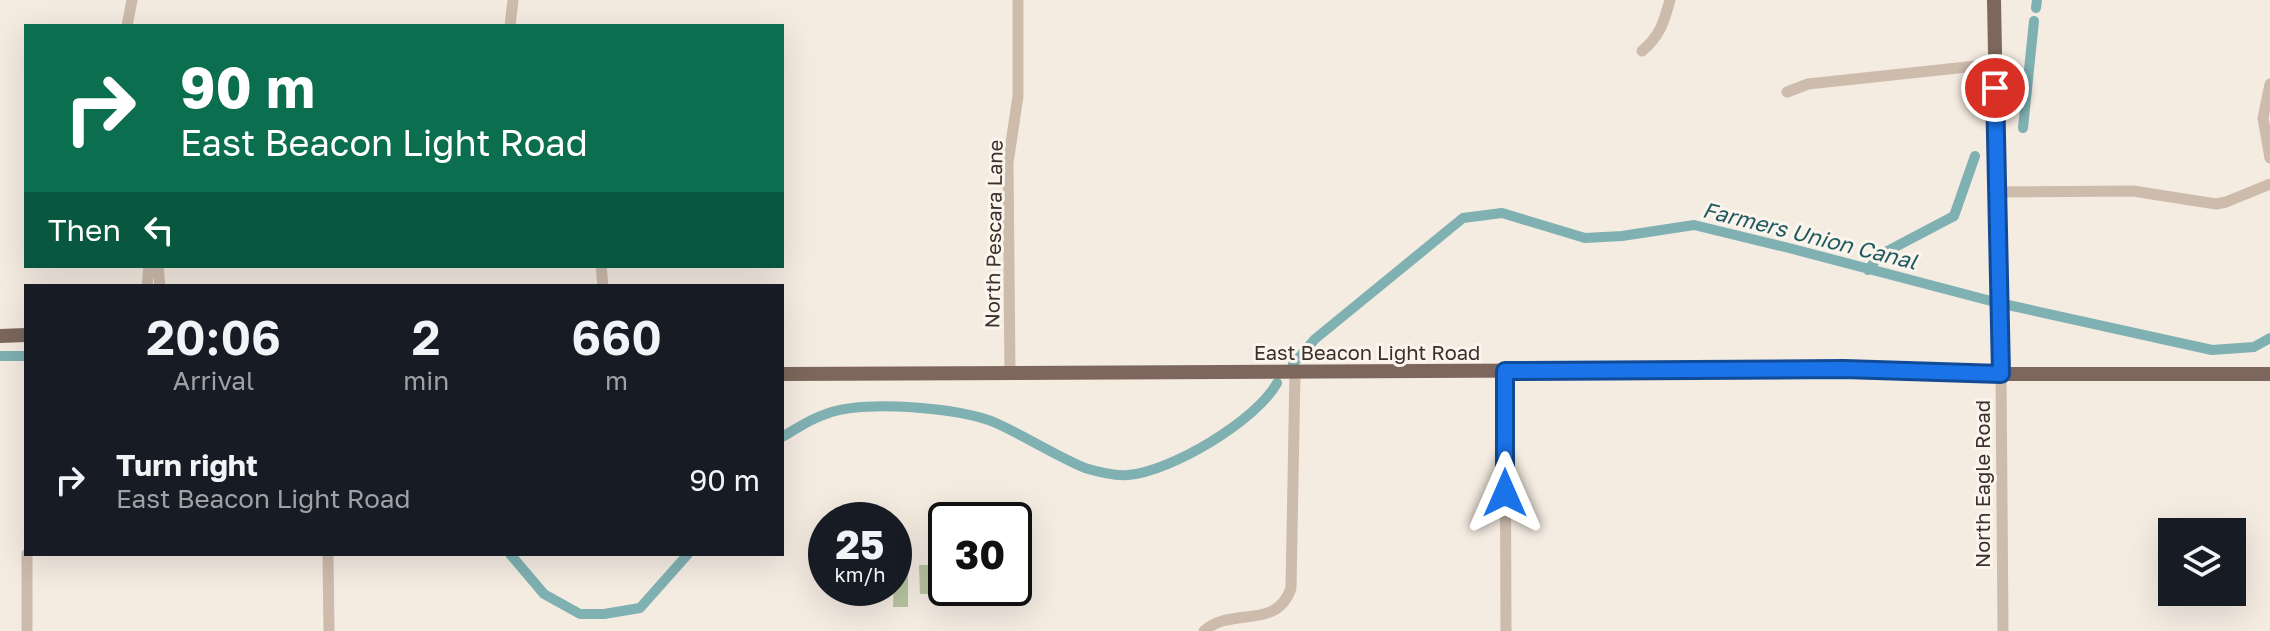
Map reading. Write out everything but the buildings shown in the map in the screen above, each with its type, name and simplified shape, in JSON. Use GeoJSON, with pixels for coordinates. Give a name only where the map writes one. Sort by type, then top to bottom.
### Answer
{"type":"FeatureCollection","features":[{"type":"Feature","properties":{"kind":"main road","name":"North Eagle Road"},"geometry":{"type":"LineString","coordinates":[[1994,0],[2001,374]]}},
{"type":"Feature","properties":{"kind":"main road"},"geometry":{"type":"LineString","coordinates":[[0,336],[24,335]]}},
{"type":"Feature","properties":{"kind":"main road","name":"East Beacon Light Road"},"geometry":{"type":"LineString","coordinates":[[784,374],[1844,369],[2001,374],[2270,374]]}},
{"type":"Feature","properties":{"kind":"street"},"geometry":{"type":"LineString","coordinates":[[127,24],[132,0]]}},
{"type":"Feature","properties":{"kind":"street"},"geometry":{"type":"LineString","coordinates":[[510,24],[513,0]]}},
{"type":"Feature","properties":{"kind":"street","name":"North Pescara Lane"},"geometry":{"type":"LineString","coordinates":[[1010,373],[1008,163],[1018,96],[1018,0]]}},
{"type":"Feature","properties":{"kind":"street"},"geometry":{"type":"LineString","coordinates":[[1642,51],[1655,40],[1662,28],[1670,0]]}},
{"type":"Feature","properties":{"kind":"street"},"geometry":{"type":"LineString","coordinates":[[1787,92],[1808,84],[1995,64]]}},
{"type":"Feature","properties":{"kind":"street"},"geometry":{"type":"LineString","coordinates":[[2270,84],[2263,118],[2270,158]]}},
{"type":"Feature","properties":{"kind":"street"},"geometry":{"type":"LineString","coordinates":[[1997,192],[2133,191],[2216,204],[2270,184]]}},
{"type":"Feature","properties":{"kind":"street"},"geometry":{"type":"LineString","coordinates":[[1505,371],[1506,631]]}},
{"type":"Feature","properties":{"kind":"street"},"geometry":{"type":"LineString","coordinates":[[1204,631],[1222,621],[1250,621],[1272,615],[1288,600],[1291,588],[1295,372]]}},
{"type":"Feature","properties":{"kind":"street","name":"North Eagle Road"},"geometry":{"type":"LineString","coordinates":[[2001,374],[2003,631]]}},
{"type":"Feature","properties":{"kind":"street"},"geometry":{"type":"LineString","coordinates":[[27,556],[27,631]]}},
{"type":"Feature","properties":{"kind":"street"},"geometry":{"type":"LineString","coordinates":[[328,556],[329,631]]}},
{"type":"Feature","properties":{"kind":"green space"},"geometry":{"type":"Polygon","coordinates":[[[919,565],[928,565],[928,594],[920,594],[919,565]]]}},
{"type":"Feature","properties":{"kind":"waterway"},"geometry":{"type":"LineString","coordinates":[[2036,8],[2037,0]]}},
{"type":"Feature","properties":{"kind":"waterway"},"geometry":{"type":"LineString","coordinates":[[2023,128],[2034,21]]}},
{"type":"Feature","properties":{"kind":"waterway"},"geometry":{"type":"LineString","coordinates":[[1868,270],[1880,255],[1954,216],[1975,156]]}},
{"type":"Feature","properties":{"kind":"waterway","name":"Farmers Union Canal"},"geometry":{"type":"LineString","coordinates":[[1293,364],[1315,339],[1463,218],[1502,213],[1585,238],[1694,225],[1991,301]]}},
{"type":"Feature","properties":{"kind":"waterway","name":"Farmers Union Canal"},"geometry":{"type":"LineString","coordinates":[[2008,305],[2212,350],[2254,347],[2270,338]]}},
{"type":"Feature","properties":{"kind":"waterway","name":"Farmers Union Canal"},"geometry":{"type":"LineString","coordinates":[[0,356],[24,356]]}},
{"type":"Feature","properties":{"kind":"waterway","name":"Farmers Union Canal"},"geometry":{"type":"LineString","coordinates":[[784,436],[814,419],[843,410],[887,406],[936,409],[996,423],[1085,468],[1128,475],[1167,464],[1211,442],[1251,413],[1277,383]]}},
{"type":"Feature","properties":{"kind":"waterway","name":"Farmers Union Canal"},"geometry":{"type":"LineString","coordinates":[[512,556],[544,594],[580,614],[640,608],[686,556]]}},
{"type":"Feature","properties":{"kind":"route"},"geometry":{"type":"LineString","coordinates":[[1505,493],[1505,371],[1844,369],[2001,374],[1995,88]]}}]}
